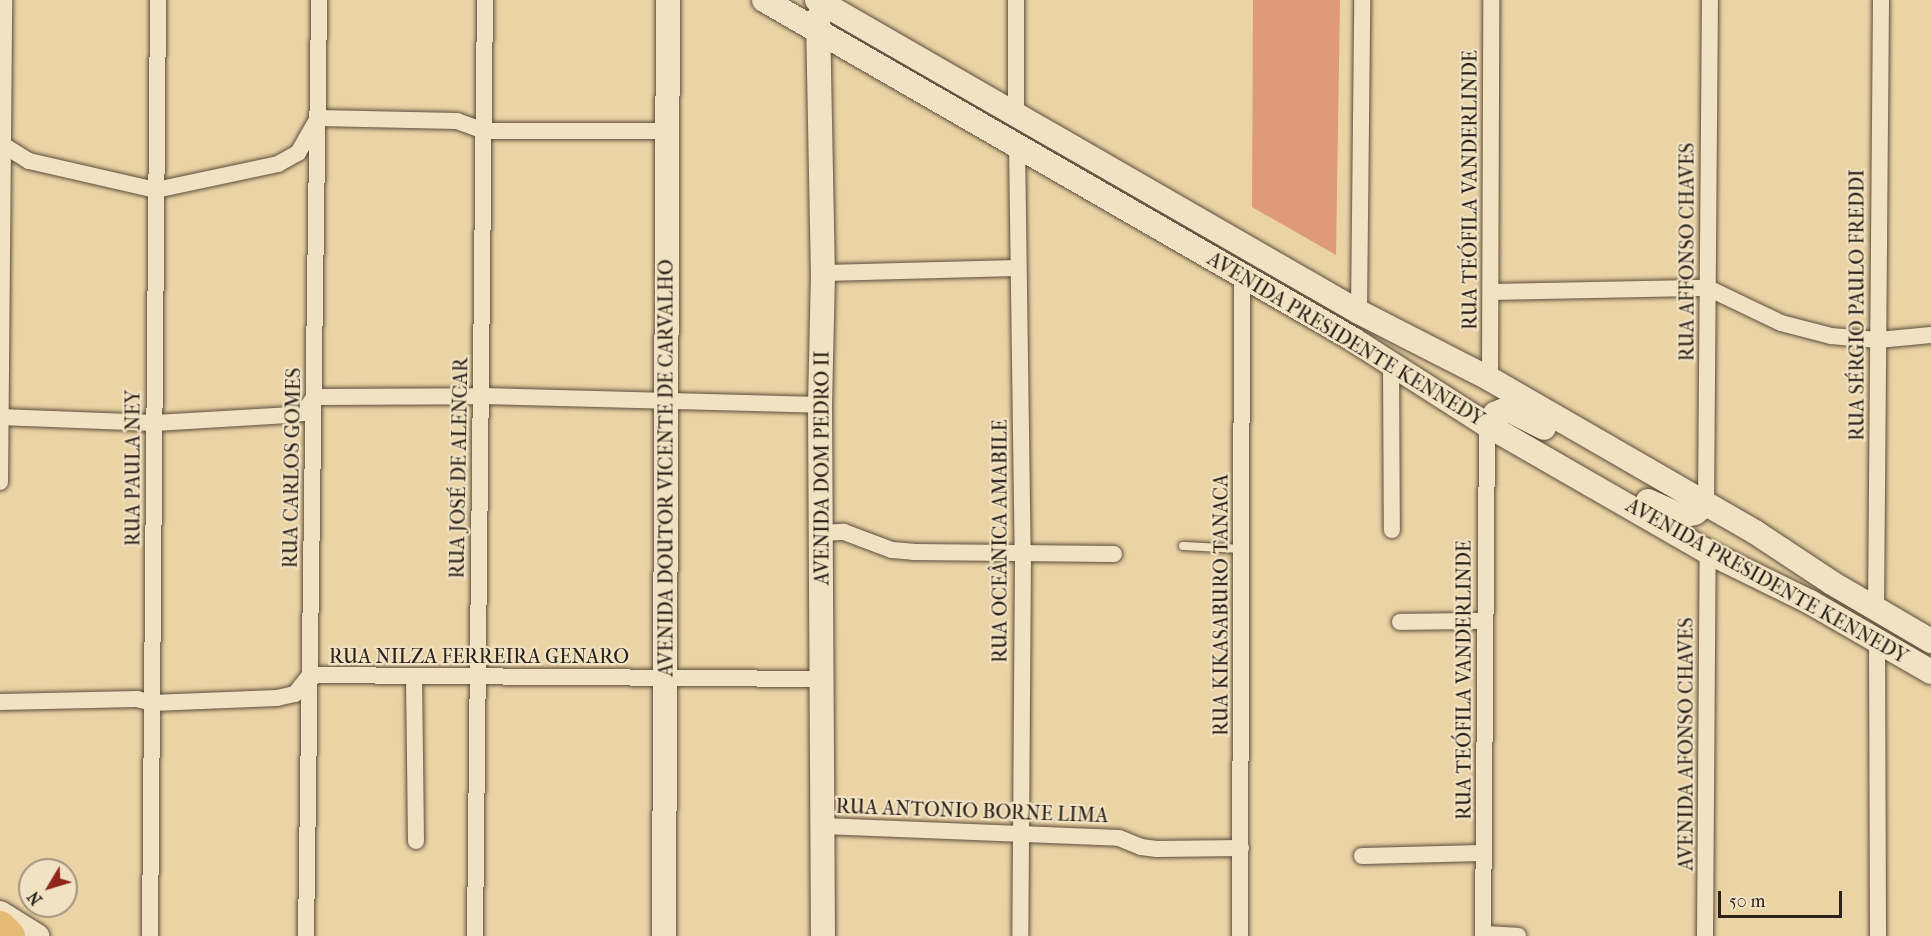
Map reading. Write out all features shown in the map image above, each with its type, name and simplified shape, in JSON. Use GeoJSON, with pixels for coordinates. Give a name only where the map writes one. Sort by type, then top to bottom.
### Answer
{"type":"FeatureCollection","features":[{"type":"Feature","properties":{"kind":"highway"},"geometry":{"type":"LineString","coordinates":[[0,927],[9,936]]}},
{"type":"Feature","properties":{"kind":"main road","name":"AVENIDA DOUTOR VICENTE DE CARVALHO"},"geometry":{"type":"LineString","coordinates":[[664,936],[668,0]]}},
{"type":"Feature","properties":{"kind":"main road","name":"AVENIDA PRESIDENTE KENNEDY"},"geometry":{"type":"LineString","coordinates":[[764,0],[1242,275],[1391,363],[1487,425],[1708,552],[1810,602],[1931,672]]}},
{"type":"Feature","properties":{"kind":"main road","name":"AVENIDA PRESIDENTE KENNEDY"},"geometry":{"type":"LineString","coordinates":[[817,0],[1359,312],[1490,379],[1706,504],[1876,610],[1931,641]]}},
{"type":"Feature","properties":{"kind":"main road","name":"AVENIDA DOM PEDRO II"},"geometry":{"type":"LineString","coordinates":[[817,0],[823,273],[820,405],[824,679],[823,936]]}},
{"type":"Feature","properties":{"kind":"main road"},"geometry":{"type":"LineString","coordinates":[[1487,425],[1496,414],[1510,411],[1580,445],[1597,441]]}},
{"type":"Feature","properties":{"kind":"main road"},"geometry":{"type":"LineString","coordinates":[[1570,472],[1617,485],[1681,516],[1695,513],[1706,504]]}},
{"type":"Feature","properties":{"kind":"main road"},"geometry":{"type":"LineString","coordinates":[[0,913],[37,936]]}},
{"type":"Feature","properties":{"kind":"street"},"geometry":{"type":"LineString","coordinates":[[0,482],[1,143],[4,0]]}},
{"type":"Feature","properties":{"kind":"street","name":"RUA PAULA NEY"},"geometry":{"type":"LineString","coordinates":[[150,936],[158,0]]}},
{"type":"Feature","properties":{"kind":"street","name":"RUA CARLOS GOMES"},"geometry":{"type":"LineString","coordinates":[[306,936],[319,0]]}},
{"type":"Feature","properties":{"kind":"street","name":"RUA JOSÉ DE ALENCAR"},"geometry":{"type":"LineString","coordinates":[[475,936],[486,0]]}},
{"type":"Feature","properties":{"kind":"street"},"geometry":{"type":"LineString","coordinates":[[1016,0],[1016,115]]}},
{"type":"Feature","properties":{"kind":"street"},"geometry":{"type":"LineString","coordinates":[[1359,312],[1362,0]]}},
{"type":"Feature","properties":{"kind":"street","name":"RUA TEÓFILA VANDERLINDE"},"geometry":{"type":"LineString","coordinates":[[1490,379],[1491,0]]}},
{"type":"Feature","properties":{"kind":"street","name":"RUA AFFONSO CHAVES"},"geometry":{"type":"LineString","coordinates":[[1706,504],[1710,0]]}},
{"type":"Feature","properties":{"kind":"street","name":"RUA SÉRGIO PAULO FREDDI"},"geometry":{"type":"LineString","coordinates":[[1876,610],[1881,0]]}},
{"type":"Feature","properties":{"kind":"street"},"geometry":{"type":"LineString","coordinates":[[1,143],[29,161],[156,189],[278,164],[298,153],[318,118],[457,121],[484,131],[668,131]]}},
{"type":"Feature","properties":{"kind":"street","name":"RUA OCEÂNICA AMABILE"},"geometry":{"type":"LineString","coordinates":[[1017,145],[1017,268],[1023,554],[1020,936]]}},
{"type":"Feature","properties":{"kind":"street"},"geometry":{"type":"LineString","coordinates":[[823,273],[1017,268]]}},
{"type":"Feature","properties":{"kind":"street","name":"RUA KIKASABURO TANACA"},"geometry":{"type":"LineString","coordinates":[[1239,936],[1243,549],[1242,275]]}},
{"type":"Feature","properties":{"kind":"street"},"geometry":{"type":"LineString","coordinates":[[1491,292],[1708,288],[1781,323],[1806,331],[1831,336],[1878,340],[1931,335]]}},
{"type":"Feature","properties":{"kind":"street"},"geometry":{"type":"LineString","coordinates":[[1391,363],[1392,530]]}},
{"type":"Feature","properties":{"kind":"street"},"geometry":{"type":"LineString","coordinates":[[1,417],[154,423],[303,413],[314,397],[481,396],[820,405]]}},
{"type":"Feature","properties":{"kind":"street","name":"RUA TEÓFILA VANDERLINDE"},"geometry":{"type":"LineString","coordinates":[[1483,935],[1487,425]]}},
{"type":"Feature","properties":{"kind":"street"},"geometry":{"type":"LineString","coordinates":[[822,533],[844,532],[884,547],[902,551],[1114,554]]}},
{"type":"Feature","properties":{"kind":"street","name":"AVENIDA AFONSO CHAVES"},"geometry":{"type":"LineString","coordinates":[[1705,936],[1708,552]]}},
{"type":"Feature","properties":{"kind":"street"},"geometry":{"type":"LineString","coordinates":[[1400,622],[1485,621]]}},
{"type":"Feature","properties":{"kind":"street"},"geometry":{"type":"LineString","coordinates":[[1878,641],[1878,936]]}},
{"type":"Feature","properties":{"kind":"street","name":"RUA NILZA FERREIRA GENARO"},"geometry":{"type":"LineString","coordinates":[[0,702],[137,699],[152,703],[277,698],[295,694],[310,675],[824,679]]}},
{"type":"Feature","properties":{"kind":"street"},"geometry":{"type":"LineString","coordinates":[[414,676],[416,841]]}},
{"type":"Feature","properties":{"kind":"street","name":"RUA ANTONIO BORNE LIMA"},"geometry":{"type":"LineString","coordinates":[[823,826],[1019,836],[1119,838],[1141,848],[1157,849],[1241,848]]}},
{"type":"Feature","properties":{"kind":"street"},"geometry":{"type":"LineString","coordinates":[[1362,856],[1483,853]]}},
{"type":"Feature","properties":{"kind":"street"},"geometry":{"type":"LineString","coordinates":[[1483,935],[1518,936]]}},
{"type":"Feature","properties":{"kind":"lane"},"geometry":{"type":"LineString","coordinates":[[1183,546],[1243,549]]}},
{"type":"Feature","properties":{"kind":"building"},"geometry":{"type":"Polygon","coordinates":[[[1253,0],[1340,0],[1336,255],[1252,207],[1253,0]]]}}]}
